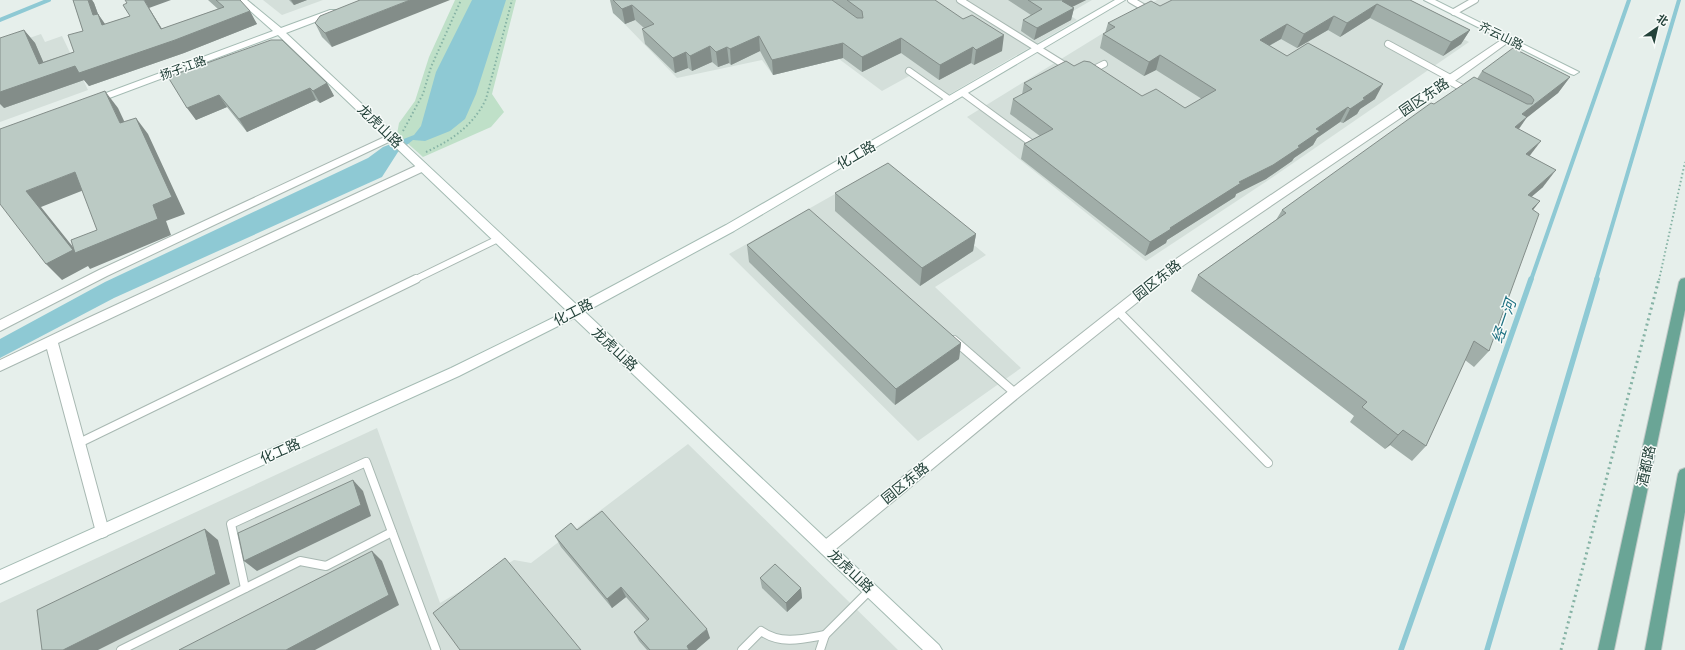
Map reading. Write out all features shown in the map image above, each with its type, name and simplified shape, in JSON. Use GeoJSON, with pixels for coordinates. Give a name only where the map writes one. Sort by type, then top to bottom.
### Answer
{"type":"FeatureCollection","features":[{"type":"Feature","properties":{"kind":"main road","name":"酒都路"},"geometry":{"type":"LineString","coordinates":[[1606,650],[1685,282]]}},
{"type":"Feature","properties":{"kind":"main road"},"geometry":{"type":"LineString","coordinates":[[1653,650],[1685,474]]}},
{"type":"Feature","properties":{"kind":"street","name":"龙虎山路"},"geometry":{"type":"LineString","coordinates":[[242,0],[280,32],[934,650]]}},
{"type":"Feature","properties":{"kind":"street","name":"化工路"},"geometry":{"type":"LineString","coordinates":[[0,577],[455,372],[575,312],[730,228],[1121,0]]}},
{"type":"Feature","properties":{"kind":"street","name":"齐云山路"},"geometry":{"type":"LineString","coordinates":[[1428,0],[1574,72]]}},
{"type":"Feature","properties":{"kind":"street","name":"扬子江路"},"geometry":{"type":"LineString","coordinates":[[80,106],[340,10]]}},
{"type":"Feature","properties":{"kind":"street","name":"园区东路"},"geometry":{"type":"LineString","coordinates":[[826,548],[1015,393],[1180,262],[1450,80],[1507,39]]}},
{"type":"Feature","properties":{"kind":"street"},"geometry":{"type":"LineString","coordinates":[[0,326],[103,273],[391,137]]}},
{"type":"Feature","properties":{"kind":"street"},"geometry":{"type":"LineString","coordinates":[[0,366],[422,167]]}},
{"type":"Feature","properties":{"kind":"street"},"geometry":{"type":"LineString","coordinates":[[52,341],[102,531]]}},
{"type":"Feature","properties":{"kind":"lane"},"geometry":{"type":"LineString","coordinates":[[960,0],[1066,67],[1087,72],[1104,64]]}},
{"type":"Feature","properties":{"kind":"lane"},"geometry":{"type":"LineString","coordinates":[[1131,0],[1157,15]]}},
{"type":"Feature","properties":{"kind":"lane"},"geometry":{"type":"LineString","coordinates":[[1454,12],[1475,0]]}},
{"type":"Feature","properties":{"kind":"lane"},"geometry":{"type":"LineString","coordinates":[[1388,44],[1476,95]]}},
{"type":"Feature","properties":{"kind":"lane"},"geometry":{"type":"LineString","coordinates":[[909,71],[950,100]]}},
{"type":"Feature","properties":{"kind":"lane"},"geometry":{"type":"LineString","coordinates":[[963,93],[1034,145]]}},
{"type":"Feature","properties":{"kind":"lane"},"geometry":{"type":"LineString","coordinates":[[78,443],[498,239]]}},
{"type":"Feature","properties":{"kind":"lane"},"geometry":{"type":"LineString","coordinates":[[1118,311],[1268,463]]}},
{"type":"Feature","properties":{"kind":"lane"},"geometry":{"type":"LineString","coordinates":[[950,336],[1015,393]]}},
{"type":"Feature","properties":{"kind":"lane"},"geometry":{"type":"LineString","coordinates":[[245,588],[231,524],[366,462],[436,650]]}},
{"type":"Feature","properties":{"kind":"lane"},"geometry":{"type":"LineString","coordinates":[[121,650],[300,562],[326,566],[392,532]]}},
{"type":"Feature","properties":{"kind":"lane"},"geometry":{"type":"LineString","coordinates":[[820,650],[825,635],[870,590]]}},
{"type":"Feature","properties":{"kind":"lane"},"geometry":{"type":"LineString","coordinates":[[742,650],[761,631],[766,636],[779,640],[792,640],[825,635]]}},
{"type":"Feature","properties":{"kind":"path"},"geometry":{"type":"LineString","coordinates":[[391,137],[404,130],[417,107],[423,94],[431,67],[461,0]]}},
{"type":"Feature","properties":{"kind":"path"},"geometry":{"type":"LineString","coordinates":[[413,158],[455,137],[469,127],[481,112],[486,99],[512,0]]}},
{"type":"Feature","properties":{"kind":"path"},"geometry":{"type":"LineString","coordinates":[[1561,650],[1654,302],[1685,162]]}},
{"type":"Feature","properties":{"kind":"shaded area"},"geometry":{"type":"Polygon","coordinates":[[[263,0],[323,0],[282,15],[263,0]]]}},
{"type":"Feature","properties":{"kind":"shaded area"},"geometry":{"type":"Polygon","coordinates":[[[686,0],[1092,0],[1068,14],[1077,20],[943,98],[911,75],[882,91],[839,59],[773,75],[762,60],[677,78],[613,12],[622,8],[636,21],[686,0]]]}},
{"type":"Feature","properties":{"kind":"shaded area"},"geometry":{"type":"Polygon","coordinates":[[[1157,0],[1387,0],[1469,42],[1267,181],[1146,261],[967,117],[1157,0]]]}},
{"type":"Feature","properties":{"kind":"shaded area"},"geometry":{"type":"Polygon","coordinates":[[[41,34],[45,42],[62,36],[88,90],[0,122],[0,48],[41,34]]]}},
{"type":"Feature","properties":{"kind":"shaded area"},"geometry":{"type":"Polygon","coordinates":[[[881,168],[986,255],[935,287],[1021,368],[918,441],[729,254],[881,168]]]}},
{"type":"Feature","properties":{"kind":"shaded area"},"geometry":{"type":"Polygon","coordinates":[[[377,428],[440,603],[514,560],[531,563],[688,444],[898,650],[0,650],[0,603],[377,428]]]}},
{"type":"Feature","properties":{"kind":"green space"},"geometry":{"type":"Polygon","coordinates":[[[455,0],[516,0],[492,94],[504,112],[491,127],[423,157],[397,134],[399,123],[415,101],[429,57],[455,0]]]}},
{"type":"Feature","properties":{"kind":"water"},"geometry":{"type":"Polygon","coordinates":[[[472,0],[506,0],[476,94],[465,119],[450,131],[425,141],[413,140],[398,152],[382,177],[114,298],[0,358],[0,339],[105,282],[368,158],[383,147],[414,135],[421,126],[436,72],[472,0]]]}},
{"type":"Feature","properties":{"kind":"building"},"geometry":{"type":"Polygon","coordinates":[[[73,0],[88,0],[93,15],[98,14],[102,25],[130,16],[123,5],[127,3],[125,0],[144,0],[161,29],[224,7],[216,0],[240,0],[250,11],[175,40],[79,73],[75,66],[0,92],[0,38],[24,30],[39,64],[74,52],[68,35],[83,31],[73,0]]]}},
{"type":"Feature","properties":{"kind":"building"},"geometry":{"type":"Polygon","coordinates":[[[360,0],[410,0],[325,33],[315,23],[320,16],[360,0]]]}},
{"type":"Feature","properties":{"kind":"building"},"geometry":{"type":"Polygon","coordinates":[[[613,0],[832,0],[857,18],[863,18],[862,11],[847,0],[935,0],[963,19],[972,15],[1004,35],[976,50],[973,47],[940,65],[901,38],[862,57],[843,43],[772,60],[759,36],[730,49],[727,47],[716,52],[710,46],[690,56],[686,52],[673,58],[642,29],[654,24],[632,5],[622,9],[613,0]]]}},
{"type":"Feature","properties":{"kind":"building"},"geometry":{"type":"Polygon","coordinates":[[[1028,0],[1065,0],[1062,1],[1074,8],[1037,28],[1023,20],[1042,9],[1028,0]]]}},
{"type":"Feature","properties":{"kind":"building"},"geometry":{"type":"Polygon","coordinates":[[[1172,0],[1410,0],[1470,30],[1451,42],[1377,4],[1347,23],[1334,16],[1304,34],[1287,24],[1260,40],[1287,56],[1308,43],[1383,84],[1363,98],[1365,99],[1350,109],[1348,107],[1316,129],[1320,131],[1298,146],[1300,147],[1273,165],[1239,182],[1241,183],[1150,242],[1024,144],[1053,129],[1013,99],[1032,89],[1024,83],[1066,61],[1074,66],[1084,61],[1090,62],[1142,96],[1156,89],[1185,108],[1216,90],[1160,55],[1149,62],[1103,34],[1115,27],[1108,23],[1151,1],[1160,6],[1172,0]]]}},
{"type":"Feature","properties":{"kind":"building"},"geometry":{"type":"Polygon","coordinates":[[[271,40],[282,40],[327,83],[313,91],[310,88],[239,119],[219,95],[187,108],[168,77],[271,40]]]}},
{"type":"Feature","properties":{"kind":"building"},"geometry":{"type":"Polygon","coordinates":[[[1513,48],[1570,77],[1522,114],[1527,117],[1515,127],[1541,141],[1526,154],[1556,170],[1528,195],[1540,201],[1532,209],[1539,214],[1489,351],[1474,341],[1426,446],[1403,430],[1398,435],[1362,407],[1367,402],[1198,275],[1286,213],[1282,210],[1431,103],[1434,104],[1474,77],[1527,104],[1532,104],[1534,100],[1531,96],[1482,71],[1513,48]]]}},
{"type":"Feature","properties":{"kind":"building"},"geometry":{"type":"Polygon","coordinates":[[[105,91],[120,123],[136,118],[172,197],[153,205],[158,219],[75,253],[71,240],[97,230],[75,172],[26,191],[73,250],[46,264],[0,204],[0,129],[105,91]]]}},
{"type":"Feature","properties":{"kind":"building"},"geometry":{"type":"Polygon","coordinates":[[[888,163],[976,234],[922,268],[835,193],[888,163]]]}},
{"type":"Feature","properties":{"kind":"building"},"geometry":{"type":"Polygon","coordinates":[[[809,209],[961,343],[896,389],[747,245],[809,209]]]}},
{"type":"Feature","properties":{"kind":"building"},"geometry":{"type":"Polygon","coordinates":[[[353,480],[361,505],[244,561],[238,533],[353,480]]]}},
{"type":"Feature","properties":{"kind":"building"},"geometry":{"type":"Polygon","coordinates":[[[602,511],[707,629],[687,646],[689,650],[650,650],[634,632],[649,619],[621,587],[607,599],[555,536],[571,523],[577,530],[602,511]]]}},
{"type":"Feature","properties":{"kind":"building"},"geometry":{"type":"Polygon","coordinates":[[[205,529],[216,574],[63,650],[42,650],[37,610],[205,529]]]}},
{"type":"Feature","properties":{"kind":"building"},"geometry":{"type":"Polygon","coordinates":[[[372,551],[389,595],[286,650],[179,650],[372,551]]]}},
{"type":"Feature","properties":{"kind":"building"},"geometry":{"type":"Polygon","coordinates":[[[505,558],[581,650],[460,650],[433,613],[505,558]]]}},
{"type":"Feature","properties":{"kind":"building"},"geometry":{"type":"Polygon","coordinates":[[[775,564],[801,588],[786,603],[760,578],[775,564]]]}},
{"type":"Feature","properties":{"kind":"waterway"},"geometry":{"type":"LineString","coordinates":[[0,20],[49,0]]}},
{"type":"Feature","properties":{"kind":"waterway","name":"经一河"},"geometry":{"type":"LineString","coordinates":[[1531,280],[1629,0]]}},
{"type":"Feature","properties":{"kind":"waterway","name":"经一河"},"geometry":{"type":"LineString","coordinates":[[1596,280],[1679,0]]}},
{"type":"Feature","properties":{"kind":"waterway","name":"经一河"},"geometry":{"type":"LineString","coordinates":[[1401,650],[1531,279]]}},
{"type":"Feature","properties":{"kind":"waterway","name":"经一河"},"geometry":{"type":"LineString","coordinates":[[1487,650],[1597,279]]}}]}
